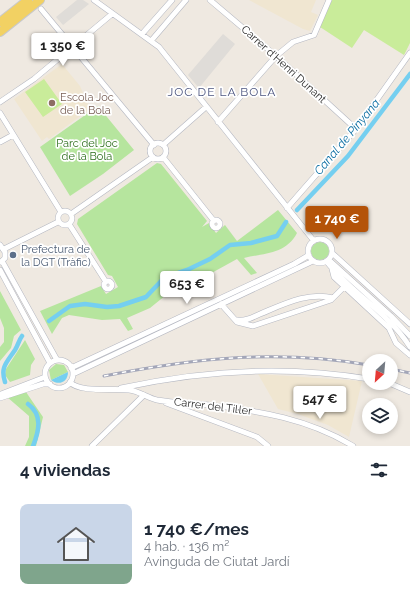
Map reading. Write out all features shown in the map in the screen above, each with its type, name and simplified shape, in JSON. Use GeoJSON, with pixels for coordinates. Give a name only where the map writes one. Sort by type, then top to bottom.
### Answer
{"type":"FeatureCollection","features":[{"type":"Feature","properties":{"kind":"main road"},"geometry":{"type":"LineString","coordinates":[[0,22],[27,2],[41,0]]}},
{"type":"Feature","properties":{"kind":"main road"},"geometry":{"type":"LineString","coordinates":[[0,32],[27,2]]}},
{"type":"Feature","properties":{"kind":"street"},"geometry":{"type":"LineString","coordinates":[[41,0],[43,5],[41,10]]}},
{"type":"Feature","properties":{"kind":"street"},"geometry":{"type":"LineString","coordinates":[[94,0],[159,48],[314,241]]}},
{"type":"Feature","properties":{"kind":"street"},"geometry":{"type":"LineString","coordinates":[[142,34],[172,0]]}},
{"type":"Feature","properties":{"kind":"street"},"geometry":{"type":"LineString","coordinates":[[151,41],[186,0]]}},
{"type":"Feature","properties":{"kind":"street","name":"Carrer d'Henri Dunant"},"geometry":{"type":"LineString","coordinates":[[210,0],[276,56],[356,129]]}},
{"type":"Feature","properties":{"kind":"street"},"geometry":{"type":"LineString","coordinates":[[218,122],[276,56],[293,42],[314,35],[329,0]]}},
{"type":"Feature","properties":{"kind":"street"},"geometry":{"type":"LineString","coordinates":[[27,2],[41,10],[154,145],[163,145],[206,107]]}},
{"type":"Feature","properties":{"kind":"street"},"geometry":{"type":"LineString","coordinates":[[0,102],[34,79],[112,14]]}},
{"type":"Feature","properties":{"kind":"street"},"geometry":{"type":"LineString","coordinates":[[287,208],[356,129],[410,53]]}},
{"type":"Feature","properties":{"kind":"street"},"geometry":{"type":"LineString","coordinates":[[0,113],[61,212]]}},
{"type":"Feature","properties":{"kind":"street"},"geometry":{"type":"LineString","coordinates":[[0,142],[13,135]]}},
{"type":"Feature","properties":{"kind":"street"},"geometry":{"type":"LineString","coordinates":[[153,157],[151,150],[154,145]]}},
{"type":"Feature","properties":{"kind":"street"},"geometry":{"type":"LineString","coordinates":[[153,157],[157,159],[163,157],[166,151],[163,145]]}},
{"type":"Feature","properties":{"kind":"street"},"geometry":{"type":"LineString","coordinates":[[71,214],[153,157]]}},
{"type":"Feature","properties":{"kind":"street"},"geometry":{"type":"LineString","coordinates":[[163,157],[214,221]]}},
{"type":"Feature","properties":{"kind":"street"},"geometry":{"type":"LineString","coordinates":[[280,199],[294,201]]}},
{"type":"Feature","properties":{"kind":"street"},"geometry":{"type":"LineString","coordinates":[[61,212],[66,211],[71,214]]}},
{"type":"Feature","properties":{"kind":"street"},"geometry":{"type":"LineString","coordinates":[[58,222],[58,215],[61,212]]}},
{"type":"Feature","properties":{"kind":"street"},"geometry":{"type":"LineString","coordinates":[[69,224],[72,221],[71,214]]}},
{"type":"Feature","properties":{"kind":"street"},"geometry":{"type":"LineString","coordinates":[[58,222],[62,225],[69,224]]}},
{"type":"Feature","properties":{"kind":"street"},"geometry":{"type":"LineString","coordinates":[[4,250],[58,222]]}},
{"type":"Feature","properties":{"kind":"street"},"geometry":{"type":"LineString","coordinates":[[69,224],[106,282]]}},
{"type":"Feature","properties":{"kind":"street"},"geometry":{"type":"LineString","coordinates":[[332,253],[328,261],[320,263],[313,261],[309,255],[309,247],[314,241],[322,239],[329,242],[332,253],[410,324]]}},
{"type":"Feature","properties":{"kind":"street"},"geometry":{"type":"LineString","coordinates":[[0,245],[4,250],[5,255],[1,262],[57,360]]}},
{"type":"Feature","properties":{"kind":"street"},"geometry":{"type":"LineString","coordinates":[[71,368],[294,264],[309,255]]}},
{"type":"Feature","properties":{"kind":"street"},"geometry":{"type":"LineString","coordinates":[[73,374],[313,261]]}},
{"type":"Feature","properties":{"kind":"street"},"geometry":{"type":"LineString","coordinates":[[328,261],[332,268],[334,277],[389,328],[396,343],[410,355]]}},
{"type":"Feature","properties":{"kind":"street"},"geometry":{"type":"LineString","coordinates":[[328,261],[408,336],[410,347]]}},
{"type":"Feature","properties":{"kind":"street"},"geometry":{"type":"LineString","coordinates":[[332,268],[408,336]]}},
{"type":"Feature","properties":{"kind":"street"},"geometry":{"type":"LineString","coordinates":[[0,270],[50,362]]}},
{"type":"Feature","properties":{"kind":"street"},"geometry":{"type":"LineString","coordinates":[[221,304],[234,320],[242,325],[257,325],[333,298],[344,286]]}},
{"type":"Feature","properties":{"kind":"street"},"geometry":{"type":"LineString","coordinates":[[234,320],[243,321],[301,299],[317,296],[333,298]]}},
{"type":"Feature","properties":{"kind":"street"},"geometry":{"type":"LineString","coordinates":[[0,398],[43,384],[50,384],[58,388],[70,382],[73,374],[71,368],[65,361],[57,360],[50,362],[46,369],[45,377],[50,384]]}},
{"type":"Feature","properties":{"kind":"street"},"geometry":{"type":"LineString","coordinates":[[114,390],[148,382],[225,371],[291,371],[362,378]]}},
{"type":"Feature","properties":{"kind":"street"},"geometry":{"type":"LineString","coordinates":[[0,394],[45,377]]}},
{"type":"Feature","properties":{"kind":"street","name":"Carrer del Til·ler"},"geometry":{"type":"LineString","coordinates":[[70,382],[72,385],[88,388],[135,392],[155,399],[268,413],[308,424],[333,434],[353,446]]}},
{"type":"Feature","properties":{"kind":"street"},"geometry":{"type":"LineString","coordinates":[[92,446],[145,395],[144,389],[148,382]]}},
{"type":"Feature","properties":{"kind":"street"},"geometry":{"type":"LineString","coordinates":[[398,387],[410,392]]}},
{"type":"Feature","properties":{"kind":"street"},"geometry":{"type":"LineString","coordinates":[[130,408],[137,398],[135,392]]}},
{"type":"Feature","properties":{"kind":"street"},"geometry":{"type":"LineString","coordinates":[[130,408],[141,401],[155,399],[257,437],[268,446]]}},
{"type":"Feature","properties":{"kind":"shaded area"},"geometry":{"type":"Polygon","coordinates":[[[77,0],[83,0],[89,4],[63,25],[56,17],[77,0]]]}},
{"type":"Feature","properties":{"kind":"shaded area"},"geometry":{"type":"Polygon","coordinates":[[[249,0],[316,0],[311,12],[318,15],[310,31],[303,29],[249,0]]]}},
{"type":"Feature","properties":{"kind":"shaded area"},"geometry":{"type":"Polygon","coordinates":[[[223,34],[235,44],[199,88],[188,75],[223,34]]]}},
{"type":"Feature","properties":{"kind":"shaded area","name":"Escola Joc de la Bola"},"geometry":{"type":"Polygon","coordinates":[[[62,64],[80,86],[90,109],[49,139],[47,137],[42,141],[14,99],[62,64]]]}},
{"type":"Feature","properties":{"kind":"shaded area"},"geometry":{"type":"Polygon","coordinates":[[[258,374],[362,381],[349,437],[328,425],[298,414],[278,409],[258,374]]]}},
{"type":"Feature","properties":{"kind":"green space"},"geometry":{"type":"Polygon","coordinates":[[[332,0],[410,0],[410,43],[404,55],[364,30],[352,48],[320,27],[332,0]]]}},
{"type":"Feature","properties":{"kind":"green space"},"geometry":{"type":"Polygon","coordinates":[[[44,79],[62,104],[43,117],[25,92],[44,79]]]}},
{"type":"Feature","properties":{"kind":"green space","name":"Parc del Joc de la Bola"},"geometry":{"type":"Polygon","coordinates":[[[98,106],[134,150],[103,174],[70,196],[40,147],[98,106]]]}},
{"type":"Feature","properties":{"kind":"green space"},"geometry":{"type":"Polygon","coordinates":[[[157,163],[161,164],[207,221],[202,227],[209,223],[216,233],[225,225],[237,241],[278,210],[297,233],[287,245],[281,249],[274,252],[244,258],[257,273],[251,275],[237,259],[208,275],[171,291],[150,308],[127,318],[133,329],[128,331],[120,319],[102,320],[69,315],[62,318],[52,334],[40,311],[101,286],[106,294],[118,287],[112,276],[108,275],[77,224],[78,219],[157,163]]]}},
{"type":"Feature","properties":{"kind":"green space"},"geometry":{"type":"Polygon","coordinates":[[[320,242],[324,243],[328,247],[328,255],[324,259],[320,260],[316,259],[312,255],[311,251],[312,247],[316,243],[320,242]]]}},
{"type":"Feature","properties":{"kind":"green space"},"geometry":{"type":"Polygon","coordinates":[[[0,291],[21,330],[14,336],[11,348],[0,361],[0,347],[4,342],[4,328],[0,318],[0,291]]]}},
{"type":"Feature","properties":{"kind":"green space"},"geometry":{"type":"Polygon","coordinates":[[[25,340],[35,359],[31,365],[30,375],[10,382],[5,375],[6,369],[25,340]]]}},
{"type":"Feature","properties":{"kind":"green space"},"geometry":{"type":"Polygon","coordinates":[[[56,364],[64,365],[68,372],[51,380],[49,370],[56,364]]]}},
{"type":"Feature","properties":{"kind":"green space"},"geometry":{"type":"Polygon","coordinates":[[[26,392],[43,417],[36,446],[25,446],[29,437],[29,416],[7,397],[26,392]]]}},
{"type":"Feature","properties":{"kind":"green space"},"geometry":{"type":"Polygon","coordinates":[[[334,393],[336,406],[312,410],[310,396],[334,393]]]}},
{"type":"Feature","properties":{"kind":"water"},"geometry":{"type":"Polygon","coordinates":[[[68,372],[65,381],[57,383],[51,380],[68,372]]]}},
{"type":"Feature","properties":{"kind":"waterway","name":"Canal de Pinyana"},"geometry":{"type":"LineString","coordinates":[[297,210],[348,156],[410,74]]}},
{"type":"Feature","properties":{"kind":"waterway","name":"Canal de Pinyana"},"geometry":{"type":"LineString","coordinates":[[49,321],[70,306],[85,304],[107,307],[119,306],[146,297],[164,278],[187,270],[210,259],[230,245],[251,243],[277,236],[286,222]]}},
{"type":"Feature","properties":{"kind":"waterway","name":"Canal de Pinyana"},"geometry":{"type":"LineString","coordinates":[[5,382],[3,372],[5,365],[22,336]]}},
{"type":"Feature","properties":{"kind":"waterway","name":"Canal de Pinyana"},"geometry":{"type":"LineString","coordinates":[[28,404],[33,408],[38,418],[37,435],[33,446]]}},
{"type":"Feature","properties":{"kind":"railway"},"geometry":{"type":"LineString","coordinates":[[104,376],[171,364],[236,358],[301,357],[362,364]]}},
{"type":"Feature","properties":{"kind":"railway"},"geometry":{"type":"LineString","coordinates":[[398,370],[410,373]]}},
{"type":"Feature","properties":{"kind":"place","name":"Escola Joc de la Bola"},"geometry":{"type":"Point","coordinates":[52,103]}},
{"type":"Feature","properties":{"kind":"place","name":"Prefectura de la DGT (Tràfic)"},"geometry":{"type":"Point","coordinates":[13,255]}},
{"type":"Feature","properties":{"kind":"district","name":"JOC DE LA BOLA"},"geometry":{"type":"Point","coordinates":[222,92]}}]}
